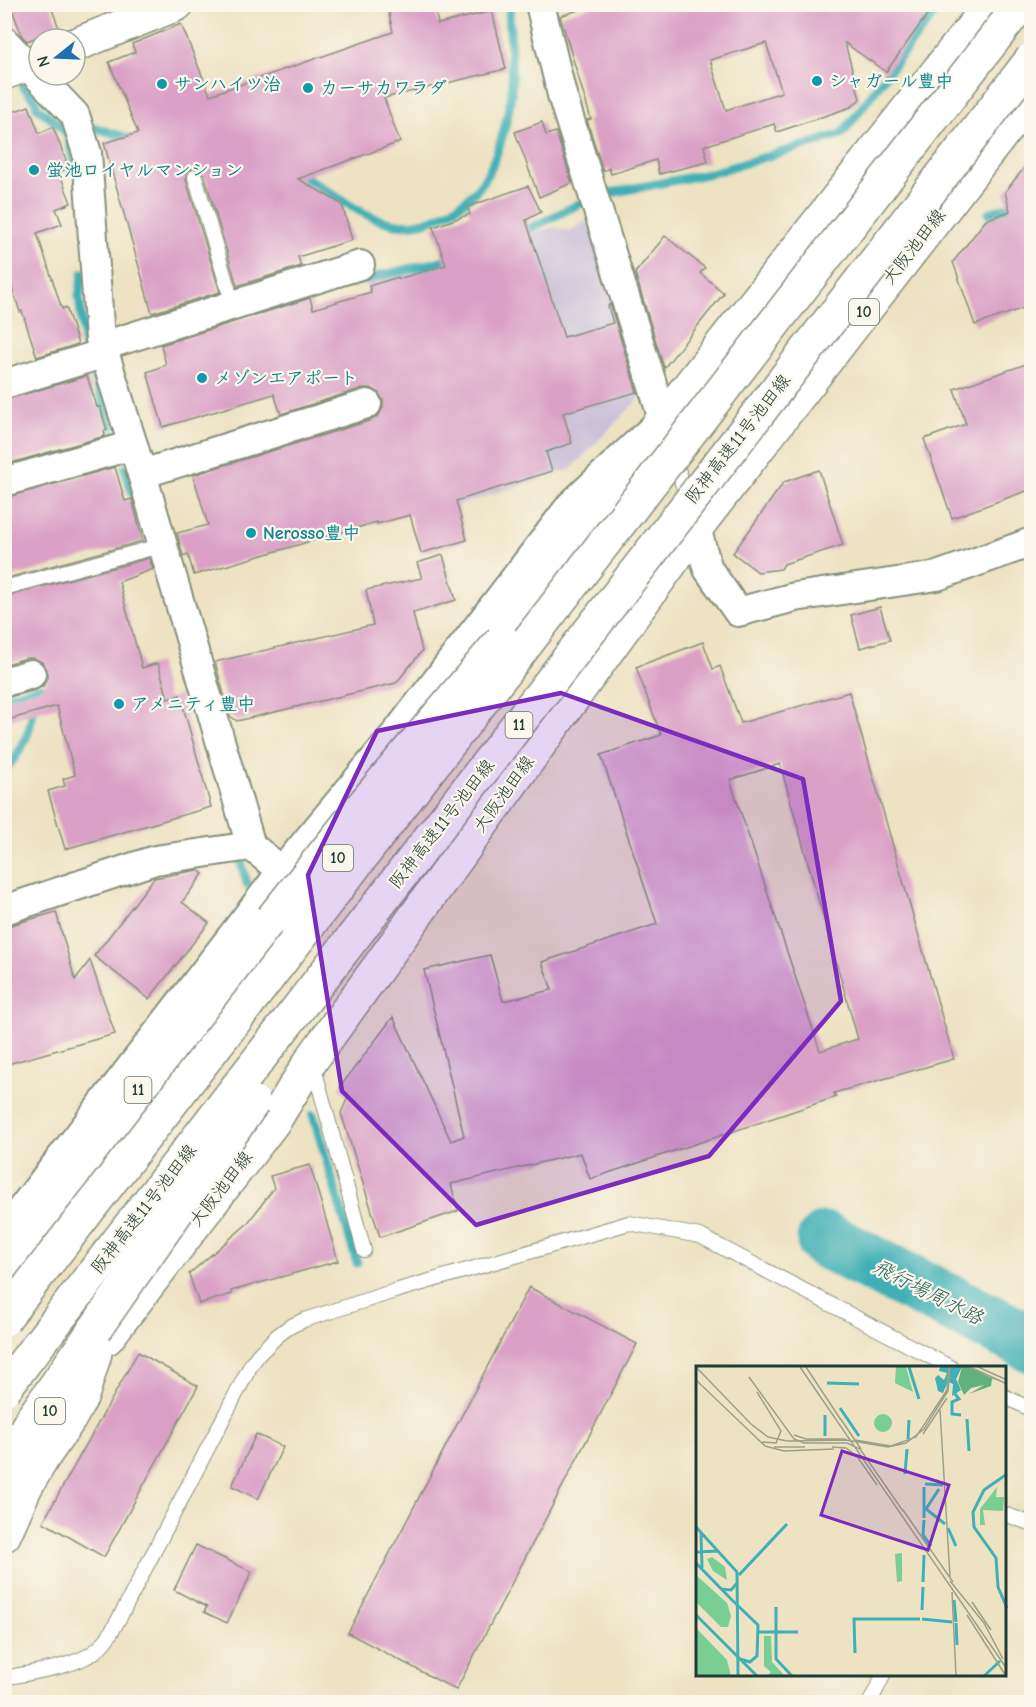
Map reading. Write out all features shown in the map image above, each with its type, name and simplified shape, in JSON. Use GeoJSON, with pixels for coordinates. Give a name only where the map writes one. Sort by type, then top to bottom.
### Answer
{"type":"FeatureCollection","features":[{"type":"Feature","properties":{"kind":"main road"},"geometry":{"type":"LineString","coordinates":[[87,40],[177,4]]}},
{"type":"Feature","properties":{"kind":"main road","name":"10"},"geometry":{"type":"LineString","coordinates":[[4,1291],[992,4]]}},
{"type":"Feature","properties":{"kind":"main road","name":"11"},"geometry":{"type":"LineString","coordinates":[[4,1319],[1021,4]]}},
{"type":"Feature","properties":{"kind":"main road","name":"阪神高速11号池田線"},"geometry":{"type":"LineString","coordinates":[[4,1389],[1032,59]]}},
{"type":"Feature","properties":{"kind":"main road","name":"大阪池田線"},"geometry":{"type":"LineString","coordinates":[[4,1468],[274,1121],[312,1059],[696,528],[1032,95]]}},
{"type":"Feature","properties":{"kind":"main road","name":"11"},"geometry":{"type":"LineString","coordinates":[[4,1261],[364,804],[533,603],[709,407]]}},
{"type":"Feature","properties":{"kind":"main road","name":"11"},"geometry":{"type":"LineString","coordinates":[[4,1468],[32,1419],[254,1101],[391,890]]}},
{"type":"Feature","properties":{"kind":"main road"},"geometry":{"type":"LineString","coordinates":[[4,1396],[86,1298],[224,1146],[249,1126],[274,1121]]}},
{"type":"Feature","properties":{"kind":"main road"},"geometry":{"type":"LineString","coordinates":[[4,1535],[26,1486],[82,1396],[95,1353]]}},
{"type":"Feature","properties":{"kind":"street"},"geometry":{"type":"LineString","coordinates":[[4,1232],[282,871],[398,731],[571,505],[667,430],[562,95],[540,4]]}},
{"type":"Feature","properties":{"kind":"street"},"geometry":{"type":"LineString","coordinates":[[4,41],[24,66],[75,116],[87,153],[100,339],[251,846],[282,871]]}},
{"type":"Feature","properties":{"kind":"street"},"geometry":{"type":"LineString","coordinates":[[4,384],[233,305],[360,266]]}},
{"type":"Feature","properties":{"kind":"street"},"geometry":{"type":"LineString","coordinates":[[142,474],[367,404]]}},
{"type":"Feature","properties":{"kind":"street"},"geometry":{"type":"LineString","coordinates":[[4,482],[133,445]]}},
{"type":"Feature","properties":{"kind":"street"},"geometry":{"type":"LineString","coordinates":[[696,528],[708,569],[738,612],[795,597],[937,576],[1032,542]]}},
{"type":"Feature","properties":{"kind":"street"},"geometry":{"type":"LineString","coordinates":[[4,682],[31,674]]}},
{"type":"Feature","properties":{"kind":"street"},"geometry":{"type":"LineString","coordinates":[[4,910],[155,860],[251,846]]}},
{"type":"Feature","properties":{"kind":"lane"},"geometry":{"type":"LineString","coordinates":[[195,177],[233,305]]}},
{"type":"Feature","properties":{"kind":"lane"},"geometry":{"type":"LineString","coordinates":[[667,430],[696,528]]}},
{"type":"Feature","properties":{"kind":"lane"},"geometry":{"type":"LineString","coordinates":[[4,588],[163,545]]}},
{"type":"Feature","properties":{"kind":"lane"},"geometry":{"type":"LineString","coordinates":[[312,1059],[364,1250]]}},
{"type":"Feature","properties":{"kind":"lane"},"geometry":{"type":"LineString","coordinates":[[4,1678],[67,1664],[89,1655],[103,1644],[121,1615],[251,1365],[278,1336],[304,1320],[629,1223],[700,1236],[948,1366]]}},
{"type":"Feature","properties":{"kind":"lane"},"geometry":{"type":"LineString","coordinates":[[1006,1397],[1032,1410]]}},
{"type":"Feature","properties":{"kind":"lane"},"geometry":{"type":"LineString","coordinates":[[1006,1514],[1032,1524]]}},
{"type":"Feature","properties":{"kind":"lane"},"geometry":{"type":"LineString","coordinates":[[870,1702],[882,1677]]}},
{"type":"Feature","properties":{"kind":"highlighted area"},"geometry":{"type":"Polygon","coordinates":[[[561,693],[803,779],[841,1001],[709,1156],[476,1225],[342,1091],[308,875],[377,731],[561,693]]]}},
{"type":"Feature","properties":{"kind":"shaded area"},"geometry":{"type":"Polygon","coordinates":[[[585,222],[593,227],[644,393],[571,469],[415,519],[379,403],[399,396],[365,282],[437,264],[553,227],[569,231],[585,222]]]}},
{"type":"Feature","properties":{"kind":"building"},"geometry":{"type":"Polygon","coordinates":[[[10,4],[50,4],[59,27],[27,27],[27,41],[22,36],[10,4]]]}},
{"type":"Feature","properties":{"kind":"building"},"geometry":{"type":"Polygon","coordinates":[[[387,4],[434,4],[438,24],[492,11],[506,69],[384,98],[400,142],[298,179],[342,204],[352,240],[298,257],[301,266],[237,286],[204,174],[198,168],[189,170],[186,180],[220,292],[152,313],[104,143],[138,133],[109,62],[135,52],[132,44],[181,24],[210,95],[393,32],[387,4]]]}},
{"type":"Feature","properties":{"kind":"building"},"geometry":{"type":"Polygon","coordinates":[[[598,4],[935,4],[886,72],[845,43],[860,99],[851,107],[777,132],[774,124],[704,146],[708,162],[659,174],[656,160],[611,174],[609,168],[603,171],[587,120],[591,119],[560,16],[598,4]],[[766,43],[710,60],[726,110],[782,92],[766,43]]]}},
{"type":"Feature","properties":{"kind":"building"},"geometry":{"type":"Polygon","coordinates":[[[29,106],[39,133],[53,127],[69,168],[59,172],[71,203],[56,209],[62,224],[37,233],[62,309],[66,307],[78,344],[37,357],[4,263],[4,115],[29,106]]]}},
{"type":"Feature","properties":{"kind":"building"},"geometry":{"type":"Polygon","coordinates":[[[542,122],[546,135],[556,132],[572,183],[539,197],[515,132],[542,122]]]}},
{"type":"Feature","properties":{"kind":"building"},"geometry":{"type":"Polygon","coordinates":[[[1032,158],[1032,305],[975,325],[953,262],[986,220],[1010,211],[1005,192],[1032,158]]]}},
{"type":"Feature","properties":{"kind":"building"},"geometry":{"type":"Polygon","coordinates":[[[528,186],[541,212],[526,220],[564,337],[613,323],[608,306],[610,304],[637,392],[563,413],[572,443],[546,452],[552,471],[456,501],[467,540],[421,553],[410,515],[377,524],[377,522],[194,575],[188,554],[183,556],[177,533],[208,525],[193,475],[372,420],[379,415],[383,407],[383,400],[378,392],[371,388],[363,388],[281,414],[274,394],[163,427],[147,372],[166,365],[161,345],[310,298],[313,309],[371,292],[369,286],[446,265],[433,227],[470,214],[467,207],[528,186]]]}},
{"type":"Feature","properties":{"kind":"building"},"geometry":{"type":"Polygon","coordinates":[[[665,236],[705,268],[700,273],[724,293],[664,368],[635,273],[665,236]]]}},
{"type":"Feature","properties":{"kind":"building"},"geometry":{"type":"Polygon","coordinates":[[[1032,362],[1032,489],[952,518],[924,439],[966,424],[954,389],[1032,362]]]}},
{"type":"Feature","properties":{"kind":"building"},"geometry":{"type":"Polygon","coordinates":[[[87,376],[107,430],[104,431],[105,436],[4,465],[4,400],[87,376]]]}},
{"type":"Feature","properties":{"kind":"building"},"geometry":{"type":"Polygon","coordinates":[[[115,467],[125,501],[132,499],[143,541],[4,579],[4,498],[115,467]]]}},
{"type":"Feature","properties":{"kind":"building"},"geometry":{"type":"Polygon","coordinates":[[[819,470],[843,545],[784,564],[781,569],[758,572],[733,553],[784,482],[819,470]]]}},
{"type":"Feature","properties":{"kind":"building"},"geometry":{"type":"Polygon","coordinates":[[[443,555],[456,600],[413,613],[422,651],[396,683],[237,721],[230,716],[215,662],[373,625],[366,590],[422,578],[417,563],[443,555]]]}},
{"type":"Feature","properties":{"kind":"building"},"geometry":{"type":"Polygon","coordinates":[[[149,558],[153,569],[119,582],[142,668],[158,663],[168,699],[180,695],[211,807],[65,849],[48,791],[65,786],[63,779],[75,775],[57,706],[11,719],[5,698],[43,686],[47,678],[47,670],[42,662],[34,658],[26,658],[4,665],[4,597],[149,558]]]}},
{"type":"Feature","properties":{"kind":"building"},"geometry":{"type":"Polygon","coordinates":[[[880,607],[890,640],[860,648],[851,615],[880,607]]]}},
{"type":"Feature","properties":{"kind":"building"},"geometry":{"type":"Polygon","coordinates":[[[703,642],[713,669],[720,666],[741,723],[849,692],[954,1059],[834,1093],[836,1097],[590,1179],[581,1153],[451,1184],[458,1211],[380,1237],[341,1113],[348,1097],[340,1087],[393,1017],[451,1141],[464,1136],[424,970],[490,955],[503,1001],[552,990],[542,962],[657,924],[601,755],[661,735],[636,667],[703,642]],[[780,764],[730,780],[820,1051],[858,1039],[780,764]]]}},
{"type":"Feature","properties":{"kind":"building"},"geometry":{"type":"Polygon","coordinates":[[[198,870],[203,874],[182,902],[209,923],[149,999],[94,956],[154,878],[198,870]]]}},
{"type":"Feature","properties":{"kind":"building"},"geometry":{"type":"Polygon","coordinates":[[[56,912],[75,980],[90,960],[115,1034],[4,1065],[4,927],[56,912]]]}},
{"type":"Feature","properties":{"kind":"building"},"geometry":{"type":"Polygon","coordinates":[[[310,1165],[338,1261],[231,1291],[232,1294],[199,1304],[189,1274],[247,1224],[274,1188],[270,1176],[310,1165]]]}},
{"type":"Feature","properties":{"kind":"building"},"geometry":{"type":"Polygon","coordinates":[[[529,1287],[637,1344],[456,1690],[348,1633],[529,1287]]]}},
{"type":"Feature","properties":{"kind":"building"},"geometry":{"type":"Polygon","coordinates":[[[138,1352],[198,1386],[104,1557],[43,1522],[138,1352]]]}},
{"type":"Feature","properties":{"kind":"building"},"geometry":{"type":"Polygon","coordinates":[[[256,1434],[283,1447],[258,1499],[232,1486],[256,1434]]]}},
{"type":"Feature","properties":{"kind":"building"},"geometry":{"type":"Polygon","coordinates":[[[196,1545],[252,1572],[227,1623],[204,1612],[207,1607],[174,1590],[196,1545]]]}},
{"type":"Feature","properties":{"kind":"waterway"},"geometry":{"type":"LineString","coordinates":[[294,171],[365,214],[391,223],[410,225],[428,221],[466,200],[482,183],[489,171],[501,141],[509,109],[512,82],[509,4]]}},
{"type":"Feature","properties":{"kind":"waterway"},"geometry":{"type":"LineString","coordinates":[[611,193],[712,173],[842,134],[942,4]]}},
{"type":"Feature","properties":{"kind":"waterway"},"geometry":{"type":"LineString","coordinates":[[23,86],[35,100],[37,107],[66,133],[75,169]]}},
{"type":"Feature","properties":{"kind":"waterway"},"geometry":{"type":"LineString","coordinates":[[93,127],[134,140]]}},
{"type":"Feature","properties":{"kind":"waterway"},"geometry":{"type":"LineString","coordinates":[[519,234],[581,203]]}},
{"type":"Feature","properties":{"kind":"waterway"},"geometry":{"type":"LineString","coordinates":[[989,213],[1021,203]]}},
{"type":"Feature","properties":{"kind":"waterway"},"geometry":{"type":"LineString","coordinates":[[349,283],[435,263],[455,256]]}},
{"type":"Feature","properties":{"kind":"waterway"},"geometry":{"type":"LineString","coordinates":[[83,273],[79,296],[85,348]]}},
{"type":"Feature","properties":{"kind":"waterway"},"geometry":{"type":"LineString","coordinates":[[91,367],[112,427]]}},
{"type":"Feature","properties":{"kind":"waterway"},"geometry":{"type":"LineString","coordinates":[[125,468],[133,494]]}},
{"type":"Feature","properties":{"kind":"waterway"},"geometry":{"type":"LineString","coordinates":[[4,697],[41,687]]}},
{"type":"Feature","properties":{"kind":"waterway"},"geometry":{"type":"LineString","coordinates":[[4,771],[25,740],[31,722],[31,703]]}},
{"type":"Feature","properties":{"kind":"waterway"},"geometry":{"type":"LineString","coordinates":[[241,862],[247,884]]}},
{"type":"Feature","properties":{"kind":"waterway"},"geometry":{"type":"LineString","coordinates":[[313,1115],[357,1263]]}},
{"type":"Feature","properties":{"kind":"waterway","name":"飛行場周水路"},"geometry":{"type":"LineString","coordinates":[[825,1240],[1032,1344]]}},
{"type":"Feature","properties":{"kind":"place","name":"シャガール豊中"},"geometry":{"type":"Point","coordinates":[817,81]}},
{"type":"Feature","properties":{"kind":"place","name":"サンハイツ治"},"geometry":{"type":"Point","coordinates":[162,84]}},
{"type":"Feature","properties":{"kind":"place","name":"カーサカワラダ"},"geometry":{"type":"Point","coordinates":[308,88]}},
{"type":"Feature","properties":{"kind":"place","name":"蛍池ロイヤルマンション"},"geometry":{"type":"Point","coordinates":[34,170]}},
{"type":"Feature","properties":{"kind":"place","name":"メゾンエアポート"},"geometry":{"type":"Point","coordinates":[202,378]}},
{"type":"Feature","properties":{"kind":"place","name":"Nerosso豊中"},"geometry":{"type":"Point","coordinates":[251,533]}},
{"type":"Feature","properties":{"kind":"place","name":"アメニティ豊中"},"geometry":{"type":"Point","coordinates":[119,704]}}]}
